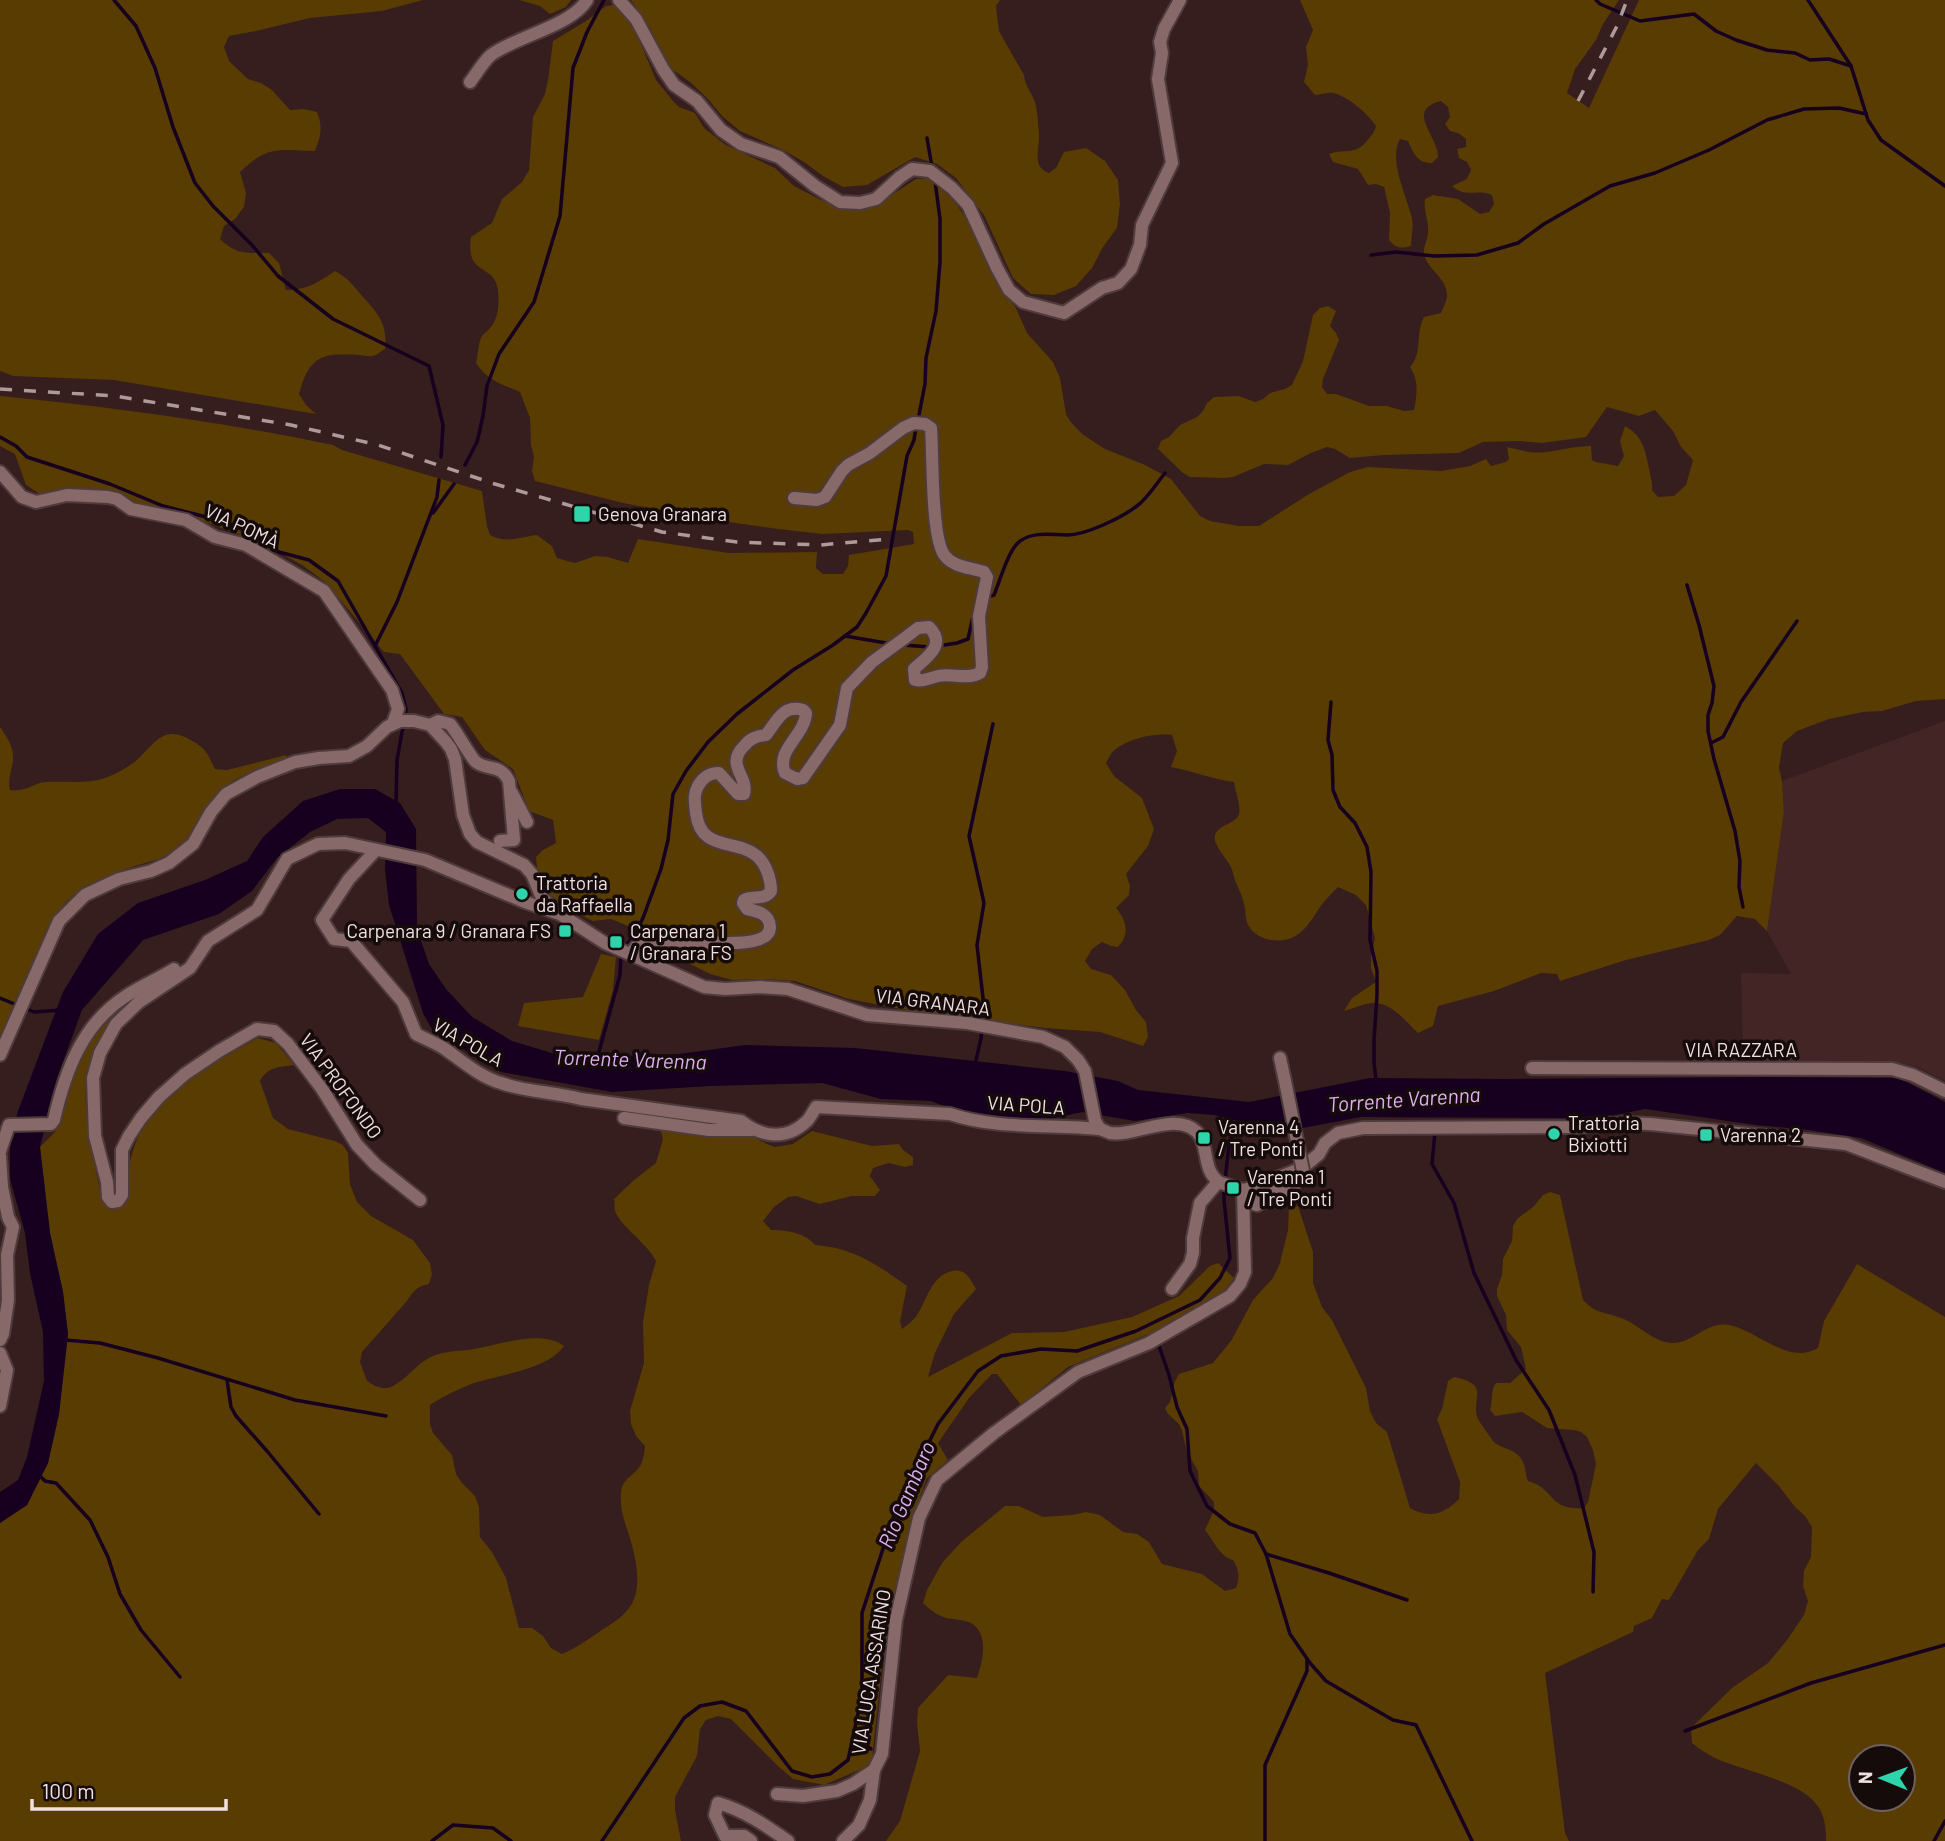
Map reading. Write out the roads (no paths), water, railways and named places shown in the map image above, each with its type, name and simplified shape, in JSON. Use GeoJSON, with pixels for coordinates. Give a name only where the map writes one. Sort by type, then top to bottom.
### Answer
{"type":"FeatureCollection","features":[{"type":"Feature","properties":{"kind":"street"},"geometry":{"type":"LineString","coordinates":[[470,82],[489,57],[507,45],[573,15],[587,0]]}},
{"type":"Feature","properties":{"kind":"street"},"geometry":{"type":"LineString","coordinates":[[619,0],[636,19],[674,85],[697,102],[721,130],[741,144],[779,157],[839,202],[860,203],[876,199],[912,169],[930,171],[968,205],[1009,290],[1023,302],[1064,313],[1102,288],[1118,283],[1131,269],[1140,245],[1142,225],[1172,163],[1158,79],[1162,52],[1160,42],[1180,0]]}},
{"type":"Feature","properties":{"kind":"street"},"geometry":{"type":"LineString","coordinates":[[631,954],[640,942],[655,938],[721,944],[759,939],[769,933],[771,926],[768,918],[760,911],[747,909],[743,903],[747,898],[765,897],[771,891],[771,882],[760,858],[748,851],[716,841],[703,832],[697,825],[694,797],[702,779],[713,773],[719,773],[738,794],[744,794],[746,787],[736,759],[739,752],[756,736],[766,735],[789,708],[806,713],[804,725],[786,751],[782,762],[785,773],[797,779],[803,778],[840,725],[847,688],[872,662],[918,628],[929,627],[936,634],[937,644],[914,669],[915,680],[980,673],[982,667],[979,616],[986,578],[984,572],[952,563],[945,557],[938,541],[930,428],[925,424],[903,428],[848,465],[825,497],[817,500],[793,498]]}},
{"type":"Feature","properties":{"kind":"street","name":"VIA POMÀ"},"geometry":{"type":"LineString","coordinates":[[0,472],[22,497],[36,502],[67,495],[108,497],[117,499],[131,509],[186,520],[215,537],[246,545],[324,591],[392,690],[402,722]]}},
{"type":"Feature","properties":{"kind":"street"},"geometry":{"type":"LineString","coordinates":[[0,1055],[59,921],[85,895],[119,879],[151,872],[169,863],[193,844],[211,812],[226,794],[257,778],[295,762],[349,756],[402,722],[430,725],[438,721],[450,724],[476,762],[497,769],[506,775],[509,781],[514,840],[500,841]]}},
{"type":"Feature","properties":{"kind":"street"},"geometry":{"type":"LineString","coordinates":[[430,725],[451,749],[457,770],[463,815],[470,834],[477,842],[524,865],[532,874],[542,898],[560,914]]}},
{"type":"Feature","properties":{"kind":"street"},"geometry":{"type":"LineString","coordinates":[[510,789],[527,822]]}},
{"type":"Feature","properties":{"kind":"street","name":"VIA GRANARA"},"geometry":{"type":"LineString","coordinates":[[273,881],[287,859],[318,844],[345,844],[376,850],[425,860],[560,914],[605,943],[704,987],[788,989],[867,1015],[967,1023],[1043,1038],[1065,1048],[1085,1071],[1098,1125]]}},
{"type":"Feature","properties":{"kind":"street","name":"VIA POLA"},"geometry":{"type":"LineString","coordinates":[[376,850],[349,878],[322,920],[334,939],[351,941],[403,1002],[416,1034],[499,1083],[581,1099],[741,1121],[752,1130]]}},
{"type":"Feature","properties":{"kind":"street","name":"VIA PROFONDO"},"geometry":{"type":"LineString","coordinates":[[273,881],[257,910],[208,941],[190,968],[139,1002],[116,1024],[100,1053],[93,1078],[95,1136],[107,1182],[108,1197],[111,1202],[118,1201],[122,1195],[122,1150],[141,1118],[159,1097],[185,1074],[257,1029],[274,1031],[288,1044],[322,1089],[357,1144],[376,1164],[420,1200]]}},
{"type":"Feature","properties":{"kind":"street","name":"VIA PROFONDO"},"geometry":{"type":"LineString","coordinates":[[0,1340],[4,1334],[8,1300],[7,1255],[13,1227],[2,1186],[0,1154],[9,1125],[51,1124],[62,1085],[75,1055],[97,1019],[127,995],[165,975],[203,949]]}},
{"type":"Feature","properties":{"kind":"street"},"geometry":{"type":"LineString","coordinates":[[1280,1058],[1303,1176],[1297,1183],[1257,1205],[1254,1204],[1254,1201],[1282,1184],[1283,1176]]}},
{"type":"Feature","properties":{"kind":"street","name":"VIA RAZZARA"},"geometry":{"type":"LineString","coordinates":[[1532,1068],[1892,1069],[1913,1074],[1945,1091]]}},
{"type":"Feature","properties":{"kind":"street","name":"VIA POLA"},"geometry":{"type":"LineString","coordinates":[[624,1118],[709,1130],[752,1130],[769,1135],[788,1133],[807,1121],[816,1107],[950,1114],[967,1120],[1023,1126],[1098,1125]]}},
{"type":"Feature","properties":{"kind":"street"},"geometry":{"type":"LineString","coordinates":[[1098,1125],[1111,1133],[1160,1125],[1187,1126],[1198,1132],[1210,1172],[1218,1182],[1241,1189],[1255,1187],[1302,1168],[1338,1133],[1363,1128],[1573,1128],[1629,1123],[1846,1144],[1945,1182]]}},
{"type":"Feature","properties":{"kind":"street"},"geometry":{"type":"LineString","coordinates":[[1172,1289],[1190,1264],[1200,1203],[1218,1182]]}},
{"type":"Feature","properties":{"kind":"street","name":"VIA LUCA ASSARINO"},"geometry":{"type":"LineString","coordinates":[[777,1794],[803,1796],[837,1791],[874,1770],[882,1754],[896,1620],[902,1592],[919,1518],[937,1480],[994,1433],[1078,1372],[1149,1343],[1230,1296],[1240,1284],[1245,1272],[1241,1189]]}},
{"type":"Feature","properties":{"kind":"street"},"geometry":{"type":"LineString","coordinates":[[0,1353],[6,1370],[0,1406]]}},
{"type":"Feature","properties":{"kind":"street"},"geometry":{"type":"LineString","coordinates":[[844,1841],[859,1825],[870,1800],[874,1770]]}},
{"type":"Feature","properties":{"kind":"street"},"geometry":{"type":"LineString","coordinates":[[751,1841],[744,1836],[725,1836],[715,1815],[718,1803],[761,1821],[788,1841]]}},
{"type":"Feature","properties":{"kind":"water","name":"Torrente Varenna"},"geometry":{"type":"Polygon","coordinates":[[[340,789],[375,789],[400,803],[416,829],[417,929],[429,964],[446,989],[472,1017],[512,1041],[562,1056],[679,1054],[745,1045],[855,1048],[1065,1071],[1118,1081],[1138,1090],[1249,1102],[1370,1078],[1899,1078],[1945,1102],[1945,1173],[1861,1138],[1645,1109],[1615,1115],[1566,1118],[1361,1117],[1287,1131],[1255,1128],[1214,1115],[1188,1113],[1135,1121],[1082,1112],[1046,1120],[999,1120],[954,1110],[931,1101],[881,1099],[822,1083],[612,1092],[501,1072],[433,1031],[423,1013],[389,905],[385,869],[386,832],[368,818],[337,819],[310,832],[277,858],[252,891],[219,914],[143,940],[82,1010],[57,1078],[40,1147],[50,1233],[63,1292],[68,1334],[59,1414],[48,1463],[27,1505],[0,1523],[0,1492],[18,1480],[27,1457],[44,1381],[43,1332],[30,1273],[25,1233],[10,1179],[10,1147],[18,1111],[63,992],[98,934],[138,903],[205,880],[247,861],[263,837],[303,801],[340,789]]]}},
{"type":"Feature","properties":{"kind":"waterway"},"geometry":{"type":"LineString","coordinates":[[114,0],[136,26],[155,68],[173,127],[195,183],[213,206],[278,276],[333,319],[429,366],[443,425],[441,457]]}},
{"type":"Feature","properties":{"kind":"waterway"},"geometry":{"type":"LineString","coordinates":[[465,465],[477,442],[487,386],[499,354],[534,302],[560,216],[573,68],[587,32],[604,0]]}},
{"type":"Feature","properties":{"kind":"waterway"},"geometry":{"type":"LineString","coordinates":[[1596,0],[1640,21],[1694,14],[1716,31],[1736,40],[1767,50],[1795,53],[1810,60],[1829,59],[1851,66]]}},
{"type":"Feature","properties":{"kind":"waterway"},"geometry":{"type":"LineString","coordinates":[[1808,0],[1851,66],[1868,120],[1881,140],[1945,186]]}},
{"type":"Feature","properties":{"kind":"waterway"},"geometry":{"type":"LineString","coordinates":[[1371,255],[1396,252],[1434,256],[1477,255],[1518,243],[1544,224],[1610,186],[1655,173],[1709,150],[1767,120],[1804,109],[1839,108],[1866,114]]}},
{"type":"Feature","properties":{"kind":"waterway"},"geometry":{"type":"LineString","coordinates":[[927,138],[932,167]]}},
{"type":"Feature","properties":{"kind":"waterway"},"geometry":{"type":"LineString","coordinates":[[918,420],[925,384],[926,358],[936,311],[940,262],[940,219],[935,181]]}},
{"type":"Feature","properties":{"kind":"waterway"},"geometry":{"type":"LineString","coordinates":[[625,947],[643,918],[661,869],[668,840],[673,794],[686,771],[708,742],[737,714],[793,670],[857,627],[866,613],[886,576],[907,456],[916,427]]}},
{"type":"Feature","properties":{"kind":"waterway"},"geometry":{"type":"LineString","coordinates":[[0,437],[16,446],[27,457],[110,484],[163,506],[245,530],[279,552],[309,560],[338,581],[402,693],[406,710],[397,760],[396,805]]}},
{"type":"Feature","properties":{"kind":"waterway"},"geometry":{"type":"LineString","coordinates":[[987,597],[994,595],[1008,558],[1020,541],[1037,535],[1075,534],[1113,520],[1141,503],[1165,473]]}},
{"type":"Feature","properties":{"kind":"waterway"},"geometry":{"type":"LineString","coordinates":[[375,646],[397,602],[437,497],[439,480]]}},
{"type":"Feature","properties":{"kind":"waterway"},"geometry":{"type":"LineString","coordinates":[[433,513],[454,484]]}},
{"type":"Feature","properties":{"kind":"waterway"},"geometry":{"type":"LineString","coordinates":[[1687,585],[1714,686],[1708,715],[1708,731],[1735,831],[1743,907]]}},
{"type":"Feature","properties":{"kind":"waterway"},"geometry":{"type":"LineString","coordinates":[[938,646],[968,639],[974,612]]}},
{"type":"Feature","properties":{"kind":"waterway"},"geometry":{"type":"LineString","coordinates":[[1711,743],[1723,737],[1741,702],[1797,621]]}},
{"type":"Feature","properties":{"kind":"waterway"},"geometry":{"type":"LineString","coordinates":[[845,636],[892,644]]}},
{"type":"Feature","properties":{"kind":"waterway"},"geometry":{"type":"LineString","coordinates":[[903,645],[930,647]]}},
{"type":"Feature","properties":{"kind":"waterway","name":"Torrente Varenna"},"geometry":{"type":"LineString","coordinates":[[1331,702],[1328,740],[1332,755],[1333,790],[1340,807],[1355,823],[1367,847],[1371,872],[1370,940],[1377,971],[1374,1040],[1376,1080]]}},
{"type":"Feature","properties":{"kind":"waterway"},"geometry":{"type":"LineString","coordinates":[[975,1065],[984,1007],[977,945],[984,903],[969,836],[993,724]]}},
{"type":"Feature","properties":{"kind":"waterway","name":"Torrente Varenna"},"geometry":{"type":"LineString","coordinates":[[597,1059],[620,975],[621,954]]}},
{"type":"Feature","properties":{"kind":"waterway"},"geometry":{"type":"LineString","coordinates":[[0,998],[17,1005]]}},
{"type":"Feature","properties":{"kind":"waterway"},"geometry":{"type":"LineString","coordinates":[[25,1008],[34,1012],[62,1010]]}},
{"type":"Feature","properties":{"kind":"waterway","name":"Rio Gambaro"},"geometry":{"type":"LineString","coordinates":[[1225,1181],[1229,1144],[1240,1117]]}},
{"type":"Feature","properties":{"kind":"waterway"},"geometry":{"type":"LineString","coordinates":[[1435,1132],[1432,1164],[1454,1203],[1474,1273],[1516,1360],[1549,1410],[1575,1475],[1594,1552],[1593,1592]]}},
{"type":"Feature","properties":{"kind":"waterway","name":"Rio Gambaro"},"geometry":{"type":"LineString","coordinates":[[602,1841],[684,1718],[700,1706],[722,1702],[746,1711],[792,1771],[812,1777],[830,1774],[848,1760],[862,1695],[862,1613],[896,1509],[938,1424],[978,1371],[1001,1356],[1041,1349],[1077,1351],[1136,1331],[1200,1300],[1220,1278],[1230,1258],[1224,1188]]}},
{"type":"Feature","properties":{"kind":"waterway"},"geometry":{"type":"LineString","coordinates":[[65,1340],[100,1343],[158,1358],[295,1400],[386,1416]]}},
{"type":"Feature","properties":{"kind":"waterway"},"geometry":{"type":"LineString","coordinates":[[1158,1343],[1177,1407],[1187,1429],[1190,1471],[1207,1506],[1230,1524],[1255,1533],[1266,1554],[1290,1634],[1326,1681],[1393,1720],[1416,1725],[1472,1841]]}},
{"type":"Feature","properties":{"kind":"waterway"},"geometry":{"type":"LineString","coordinates":[[227,1380],[231,1407],[236,1416],[319,1514]]}},
{"type":"Feature","properties":{"kind":"waterway"},"geometry":{"type":"LineString","coordinates":[[39,1475],[45,1481],[56,1483],[90,1520],[108,1557],[120,1594],[141,1630],[180,1677]]}},
{"type":"Feature","properties":{"kind":"waterway"},"geometry":{"type":"LineString","coordinates":[[1266,1554],[1407,1600]]}},
{"type":"Feature","properties":{"kind":"waterway"},"geometry":{"type":"LineString","coordinates":[[1685,1731],[1811,1683],[1945,1645]]}},
{"type":"Feature","properties":{"kind":"waterway"},"geometry":{"type":"LineString","coordinates":[[1265,1841],[1265,1765],[1307,1671],[1307,1660]]}},
{"type":"Feature","properties":{"kind":"waterway"},"geometry":{"type":"LineString","coordinates":[[853,1736],[871,1749]]}},
{"type":"Feature","properties":{"kind":"waterway"},"geometry":{"type":"LineString","coordinates":[[1934,1841],[1945,1821]]}},
{"type":"Feature","properties":{"kind":"waterway","name":"Rio Gambaro"},"geometry":{"type":"LineString","coordinates":[[432,1841],[453,1825],[493,1828],[511,1841]]}},
{"type":"Feature","properties":{"kind":"railway"},"geometry":{"type":"LineString","coordinates":[[1578,101],[1617,26],[1627,0]]}},
{"type":"Feature","properties":{"kind":"railway"},"geometry":{"type":"LineString","coordinates":[[0,389],[115,396],[291,425],[378,445],[495,484],[662,532],[737,542],[820,545],[890,539]]}},
{"type":"Feature","properties":{"kind":"place","name":"Genova Granara"},"geometry":{"type":"Point","coordinates":[582,514]}},
{"type":"Feature","properties":{"kind":"place","name":"Trattoria da Raffaella"},"geometry":{"type":"Point","coordinates":[522,894]}},
{"type":"Feature","properties":{"kind":"place","name":"Carpenara 9 / Granara FS"},"geometry":{"type":"Point","coordinates":[565,931]}},
{"type":"Feature","properties":{"kind":"place","name":"Carpenara 1 / Granara FS"},"geometry":{"type":"Point","coordinates":[616,942]}},
{"type":"Feature","properties":{"kind":"place","name":"Trattoria Bixiotti"},"geometry":{"type":"Point","coordinates":[1554,1134]}},
{"type":"Feature","properties":{"kind":"place","name":"Varenna 2"},"geometry":{"type":"Point","coordinates":[1706,1135]}},
{"type":"Feature","properties":{"kind":"place","name":"Varenna 4 / Tre Ponti"},"geometry":{"type":"Point","coordinates":[1204,1138]}},
{"type":"Feature","properties":{"kind":"place","name":"Varenna 1 / Tre Ponti"},"geometry":{"type":"Point","coordinates":[1233,1188]}}]}
